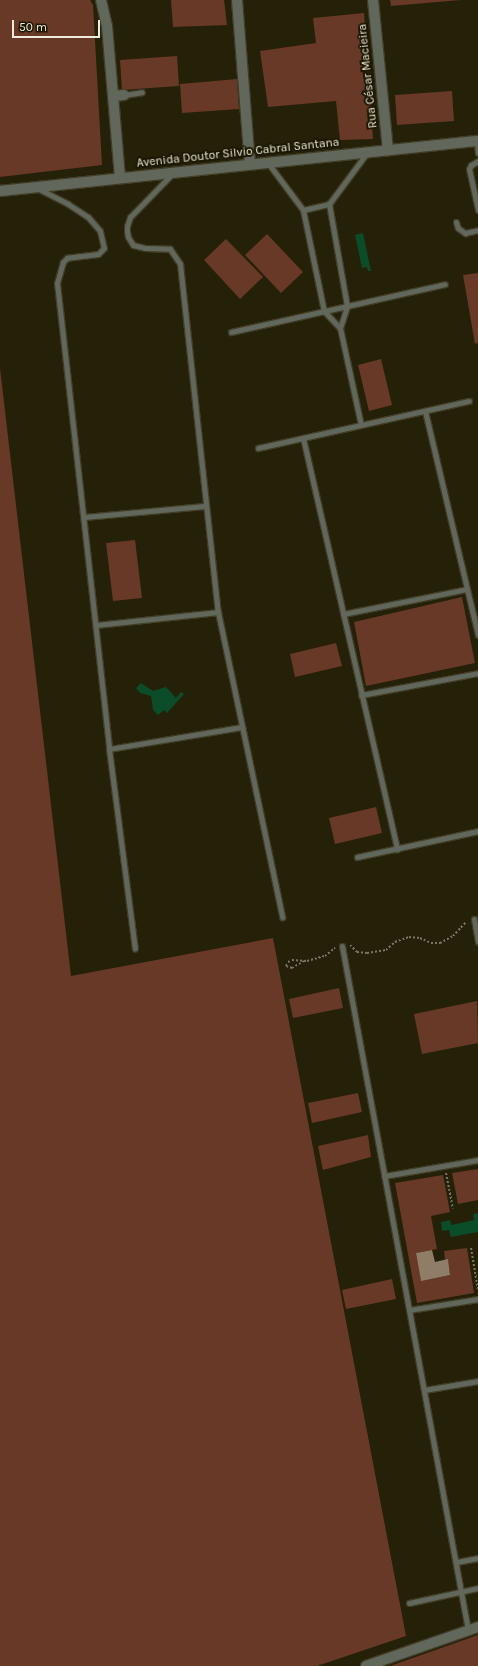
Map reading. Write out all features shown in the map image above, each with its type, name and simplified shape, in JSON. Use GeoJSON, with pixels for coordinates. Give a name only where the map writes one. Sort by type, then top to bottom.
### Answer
{"type":"FeatureCollection","features":[{"type":"Feature","properties":{"kind":"street"},"geometry":{"type":"LineString","coordinates":[[101,0],[107,26],[120,177]]}},
{"type":"Feature","properties":{"kind":"street"},"geometry":{"type":"LineString","coordinates":[[237,0],[250,164]]}},
{"type":"Feature","properties":{"kind":"street","name":"Rua César Macieira"},"geometry":{"type":"LineString","coordinates":[[373,0],[388,150]]}},
{"type":"Feature","properties":{"kind":"street"},"geometry":{"type":"LineString","coordinates":[[113,96],[124,94]]}},
{"type":"Feature","properties":{"kind":"street","name":"Avenida Doutor Silvio Cabral Santana"},"geometry":{"type":"LineString","coordinates":[[0,191],[120,177],[477,142]]}},
{"type":"Feature","properties":{"kind":"street"},"geometry":{"type":"LineString","coordinates":[[366,1666],[473,1628]]}},
{"type":"Feature","properties":{"kind":"lane"},"geometry":{"type":"LineString","coordinates":[[124,94],[142,92]]}},
{"type":"Feature","properties":{"kind":"lane"},"geometry":{"type":"LineString","coordinates":[[477,142],[478,153]]}},
{"type":"Feature","properties":{"kind":"lane"},"geometry":{"type":"LineString","coordinates":[[303,210],[329,204],[367,153]]}},
{"type":"Feature","properties":{"kind":"lane"},"geometry":{"type":"LineString","coordinates":[[478,161],[471,165],[469,169],[478,210]]}},
{"type":"Feature","properties":{"kind":"lane"},"geometry":{"type":"LineString","coordinates":[[268,163],[303,210],[324,311],[340,328]]}},
{"type":"Feature","properties":{"kind":"lane"},"geometry":{"type":"LineString","coordinates":[[174,172],[130,217],[127,226],[128,237],[134,245],[145,248],[170,249],[180,264],[205,506],[218,612],[282,917]]}},
{"type":"Feature","properties":{"kind":"lane"},"geometry":{"type":"LineString","coordinates":[[35,187],[68,204],[88,217],[100,231],[104,248],[98,254],[67,258],[63,262],[57,284],[109,749],[135,948]]}},
{"type":"Feature","properties":{"kind":"lane"},"geometry":{"type":"LineString","coordinates":[[329,204],[347,306],[340,328],[361,425]]}},
{"type":"Feature","properties":{"kind":"lane"},"geometry":{"type":"LineString","coordinates":[[456,222],[458,228],[465,233],[478,230]]}},
{"type":"Feature","properties":{"kind":"lane"},"geometry":{"type":"LineString","coordinates":[[231,332],[445,284]]}},
{"type":"Feature","properties":{"kind":"lane"},"geometry":{"type":"LineString","coordinates":[[258,448],[469,401]]}},
{"type":"Feature","properties":{"kind":"lane"},"geometry":{"type":"LineString","coordinates":[[425,411],[478,635]]}},
{"type":"Feature","properties":{"kind":"lane"},"geometry":{"type":"LineString","coordinates":[[303,438],[396,849]]}},
{"type":"Feature","properties":{"kind":"lane"},"geometry":{"type":"LineString","coordinates":[[84,517],[205,506]]}},
{"type":"Feature","properties":{"kind":"lane"},"geometry":{"type":"LineString","coordinates":[[343,614],[467,589]]}},
{"type":"Feature","properties":{"kind":"lane"},"geometry":{"type":"LineString","coordinates":[[96,625],[218,612]]}},
{"type":"Feature","properties":{"kind":"lane"},"geometry":{"type":"LineString","coordinates":[[362,695],[478,673]]}},
{"type":"Feature","properties":{"kind":"lane"},"geometry":{"type":"LineString","coordinates":[[109,749],[242,727]]}},
{"type":"Feature","properties":{"kind":"lane"},"geometry":{"type":"LineString","coordinates":[[357,857],[478,831]]}},
{"type":"Feature","properties":{"kind":"lane"},"geometry":{"type":"LineString","coordinates":[[474,919],[478,942]]}},
{"type":"Feature","properties":{"kind":"lane"},"geometry":{"type":"LineString","coordinates":[[342,946],[462,1591],[473,1628]]}},
{"type":"Feature","properties":{"kind":"lane"},"geometry":{"type":"LineString","coordinates":[[384,1176],[478,1160]]}},
{"type":"Feature","properties":{"kind":"lane"},"geometry":{"type":"LineString","coordinates":[[409,1310],[478,1299]]}},
{"type":"Feature","properties":{"kind":"lane"},"geometry":{"type":"LineString","coordinates":[[424,1390],[478,1381]]}},
{"type":"Feature","properties":{"kind":"lane"},"geometry":{"type":"LineString","coordinates":[[457,1562],[478,1558]]}},
{"type":"Feature","properties":{"kind":"lane"},"geometry":{"type":"LineString","coordinates":[[409,1603],[478,1588]]}},
{"type":"Feature","properties":{"kind":"path"},"geometry":{"type":"LineString","coordinates":[[304,961],[292,960],[288,962],[286,966],[292,968],[304,961],[325,956],[333,948],[342,946],[351,945],[356,952],[367,953],[386,950],[395,942],[409,937],[420,938],[431,943],[440,943],[453,936],[468,920],[474,919]]}},
{"type":"Feature","properties":{"kind":"path"},"geometry":{"type":"LineString","coordinates":[[445,1166],[453,1208]]}},
{"type":"Feature","properties":{"kind":"path"},"geometry":{"type":"LineString","coordinates":[[470,1248],[478,1290]]}},
{"type":"Feature","properties":{"kind":"shaded area"},"geometry":{"type":"Polygon","coordinates":[[[0,0],[90,0],[93,5],[102,165],[0,177],[0,0]]]}},
{"type":"Feature","properties":{"kind":"shaded area"},"geometry":{"type":"Polygon","coordinates":[[[171,0],[224,0],[227,25],[173,27],[171,0]]]}},
{"type":"Feature","properties":{"kind":"shaded area"},"geometry":{"type":"Polygon","coordinates":[[[390,0],[461,0],[391,6],[390,0]]]}},
{"type":"Feature","properties":{"kind":"shaded area"},"geometry":{"type":"Polygon","coordinates":[[[364,13],[373,139],[340,140],[336,101],[268,107],[260,51],[316,43],[313,18],[364,13]]]}},
{"type":"Feature","properties":{"kind":"shaded area"},"geometry":{"type":"Polygon","coordinates":[[[177,56],[179,86],[122,90],[120,60],[177,56]]]}},
{"type":"Feature","properties":{"kind":"shaded area"},"geometry":{"type":"Polygon","coordinates":[[[237,79],[239,109],[182,113],[180,84],[237,79]]]}},
{"type":"Feature","properties":{"kind":"shaded area"},"geometry":{"type":"Polygon","coordinates":[[[452,91],[454,121],[397,125],[395,95],[452,91]]]}},
{"type":"Feature","properties":{"kind":"shaded area"},"geometry":{"type":"Polygon","coordinates":[[[363,233],[371,271],[368,271],[367,267],[362,268],[355,235],[363,233]]]}},
{"type":"Feature","properties":{"kind":"shaded area"},"geometry":{"type":"Polygon","coordinates":[[[267,234],[303,272],[281,293],[245,255],[267,234]]]}},
{"type":"Feature","properties":{"kind":"shaded area"},"geometry":{"type":"Polygon","coordinates":[[[226,239],[263,277],[240,299],[204,260],[226,239]]]}},
{"type":"Feature","properties":{"kind":"shaded area"},"geometry":{"type":"Polygon","coordinates":[[[478,273],[478,343],[475,344],[463,275],[478,273]]]}},
{"type":"Feature","properties":{"kind":"shaded area"},"geometry":{"type":"Polygon","coordinates":[[[381,359],[392,405],[369,411],[358,365],[381,359]]]}},
{"type":"Feature","properties":{"kind":"shaded area"},"geometry":{"type":"Polygon","coordinates":[[[0,368],[71,976],[273,938],[406,1636],[317,1666],[0,1666],[0,368]]]}},
{"type":"Feature","properties":{"kind":"shaded area"},"geometry":{"type":"Polygon","coordinates":[[[135,540],[142,598],[113,601],[106,543],[135,540]]]}},
{"type":"Feature","properties":{"kind":"shaded area"},"geometry":{"type":"Polygon","coordinates":[[[462,597],[475,663],[366,686],[354,622],[462,597]]]}},
{"type":"Feature","properties":{"kind":"shaded area"},"geometry":{"type":"Polygon","coordinates":[[[336,643],[342,666],[295,677],[290,654],[336,643]]]}},
{"type":"Feature","properties":{"kind":"shaded area"},"geometry":{"type":"Polygon","coordinates":[[[141,683],[153,691],[166,687],[176,698],[181,692],[184,694],[167,713],[164,710],[158,715],[153,710],[151,696],[140,693],[136,688],[141,683]]]}},
{"type":"Feature","properties":{"kind":"shaded area"},"geometry":{"type":"Polygon","coordinates":[[[376,807],[382,833],[335,844],[329,818],[376,807]]]}},
{"type":"Feature","properties":{"kind":"shaded area"},"geometry":{"type":"Polygon","coordinates":[[[339,988],[343,1008],[293,1018],[289,999],[339,988]]]}},
{"type":"Feature","properties":{"kind":"shaded area"},"geometry":{"type":"Polygon","coordinates":[[[477,1001],[478,1043],[422,1054],[414,1014],[477,1001]]]}},
{"type":"Feature","properties":{"kind":"shaded area"},"geometry":{"type":"Polygon","coordinates":[[[358,1093],[362,1112],[312,1123],[308,1103],[358,1093]]]}},
{"type":"Feature","properties":{"kind":"shaded area"},"geometry":{"type":"Polygon","coordinates":[[[368,1135],[371,1157],[323,1170],[318,1146],[368,1135]]]}},
{"type":"Feature","properties":{"kind":"shaded area"},"geometry":{"type":"Polygon","coordinates":[[[478,1169],[478,1200],[458,1204],[452,1173],[478,1169]]]}},
{"type":"Feature","properties":{"kind":"shaded area"},"geometry":{"type":"Polygon","coordinates":[[[443,1175],[450,1212],[431,1216],[437,1249],[416,1253],[421,1280],[450,1275],[448,1260],[445,1260],[444,1251],[467,1248],[474,1293],[417,1303],[395,1183],[443,1175]]]}},
{"type":"Feature","properties":{"kind":"shaded area"},"geometry":{"type":"Polygon","coordinates":[[[478,1213],[478,1232],[451,1237],[449,1230],[442,1231],[441,1222],[450,1220],[451,1225],[474,1220],[473,1214],[478,1213]]]}},
{"type":"Feature","properties":{"kind":"shaded area"},"geometry":{"type":"Polygon","coordinates":[[[392,1279],[396,1299],[346,1309],[342,1290],[392,1279]]]}},
{"type":"Feature","properties":{"kind":"shaded area"},"geometry":{"type":"Polygon","coordinates":[[[478,1635],[478,1666],[390,1666],[478,1635]]]}},
{"type":"Feature","properties":{"kind":"building"},"geometry":{"type":"Polygon","coordinates":[[[432,1250],[435,1262],[448,1259],[450,1275],[421,1281],[416,1253],[432,1250]]]}}]}
